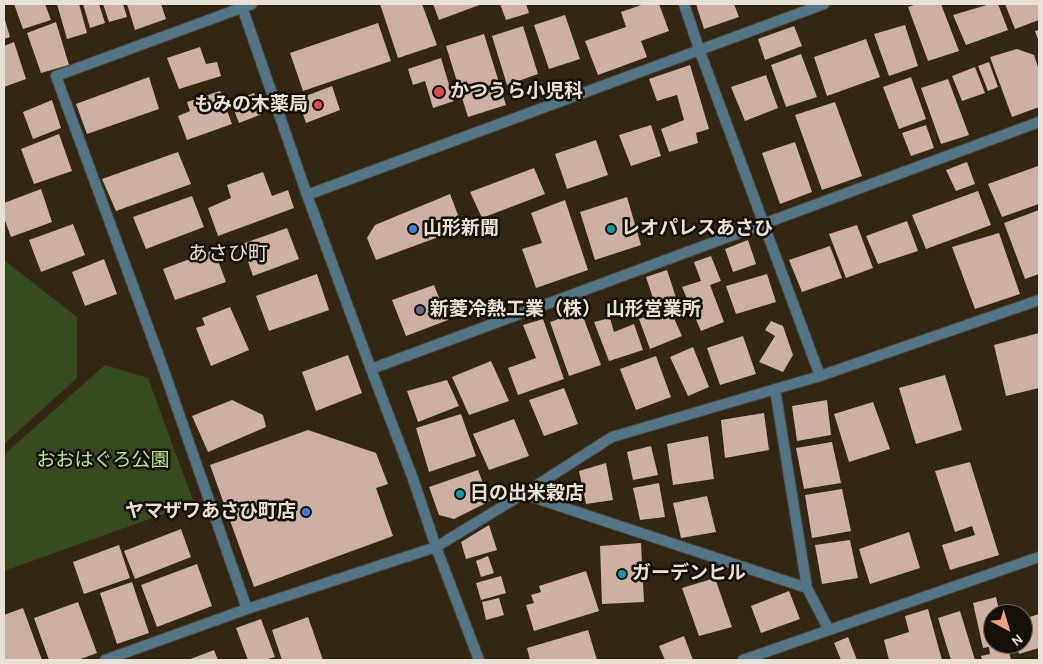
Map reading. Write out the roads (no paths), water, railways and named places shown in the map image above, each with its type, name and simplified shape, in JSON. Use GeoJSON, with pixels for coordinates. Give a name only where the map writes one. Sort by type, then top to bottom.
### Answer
{"type":"FeatureCollection","features":[{"type":"Feature","properties":{"kind":"street"},"geometry":{"type":"LineString","coordinates":[[684,4],[820,376]]}},
{"type":"Feature","properties":{"kind":"street"},"geometry":{"type":"LineString","coordinates":[[307,195],[824,4]]}},
{"type":"Feature","properties":{"kind":"street"},"geometry":{"type":"LineString","coordinates":[[246,609],[162,366],[56,76],[245,5],[307,195],[479,660]]}},
{"type":"Feature","properties":{"kind":"street"},"geometry":{"type":"LineString","coordinates":[[371,370],[1039,122]]}},
{"type":"Feature","properties":{"kind":"street"},"geometry":{"type":"LineString","coordinates":[[105,660],[246,609],[436,547],[612,437],[820,376],[1039,300]]}},
{"type":"Feature","properties":{"kind":"street"},"geometry":{"type":"LineString","coordinates":[[775,389],[806,588],[829,630]]}},
{"type":"Feature","properties":{"kind":"street"},"geometry":{"type":"LineString","coordinates":[[523,494],[806,588]]}},
{"type":"Feature","properties":{"kind":"street"},"geometry":{"type":"LineString","coordinates":[[743,660],[1039,557]]}},
{"type":"Feature","properties":{"kind":"place","name":"かつうら小児科"},"geometry":{"type":"Point","coordinates":[439,92]}},
{"type":"Feature","properties":{"kind":"place","name":"もみの木薬局"},"geometry":{"type":"Point","coordinates":[318,105]}},
{"type":"Feature","properties":{"kind":"place","name":"山形新聞"},"geometry":{"type":"Point","coordinates":[413,229]}},
{"type":"Feature","properties":{"kind":"place","name":"レオパレスあさひ"},"geometry":{"type":"Point","coordinates":[611,229]}},
{"type":"Feature","properties":{"kind":"place","name":"新菱冷熱工業（株） 山形営業所"},"geometry":{"type":"Point","coordinates":[420,310]}},
{"type":"Feature","properties":{"kind":"place","name":"日の出米穀店"},"geometry":{"type":"Point","coordinates":[460,494]}},
{"type":"Feature","properties":{"kind":"place","name":"ヤマザワあさひ町店"},"geometry":{"type":"Point","coordinates":[306,512]}},
{"type":"Feature","properties":{"kind":"place","name":"ガーデンヒル"},"geometry":{"type":"Point","coordinates":[622,574]}},
{"type":"Feature","properties":{"kind":"district","name":"あさひ町"},"geometry":{"type":"Point","coordinates":[228,254]}},
{"type":"Feature","properties":{"kind":"park label","name":"おおはぐろ公園"},"geometry":{"type":"Point","coordinates":[103,461]}}]}
